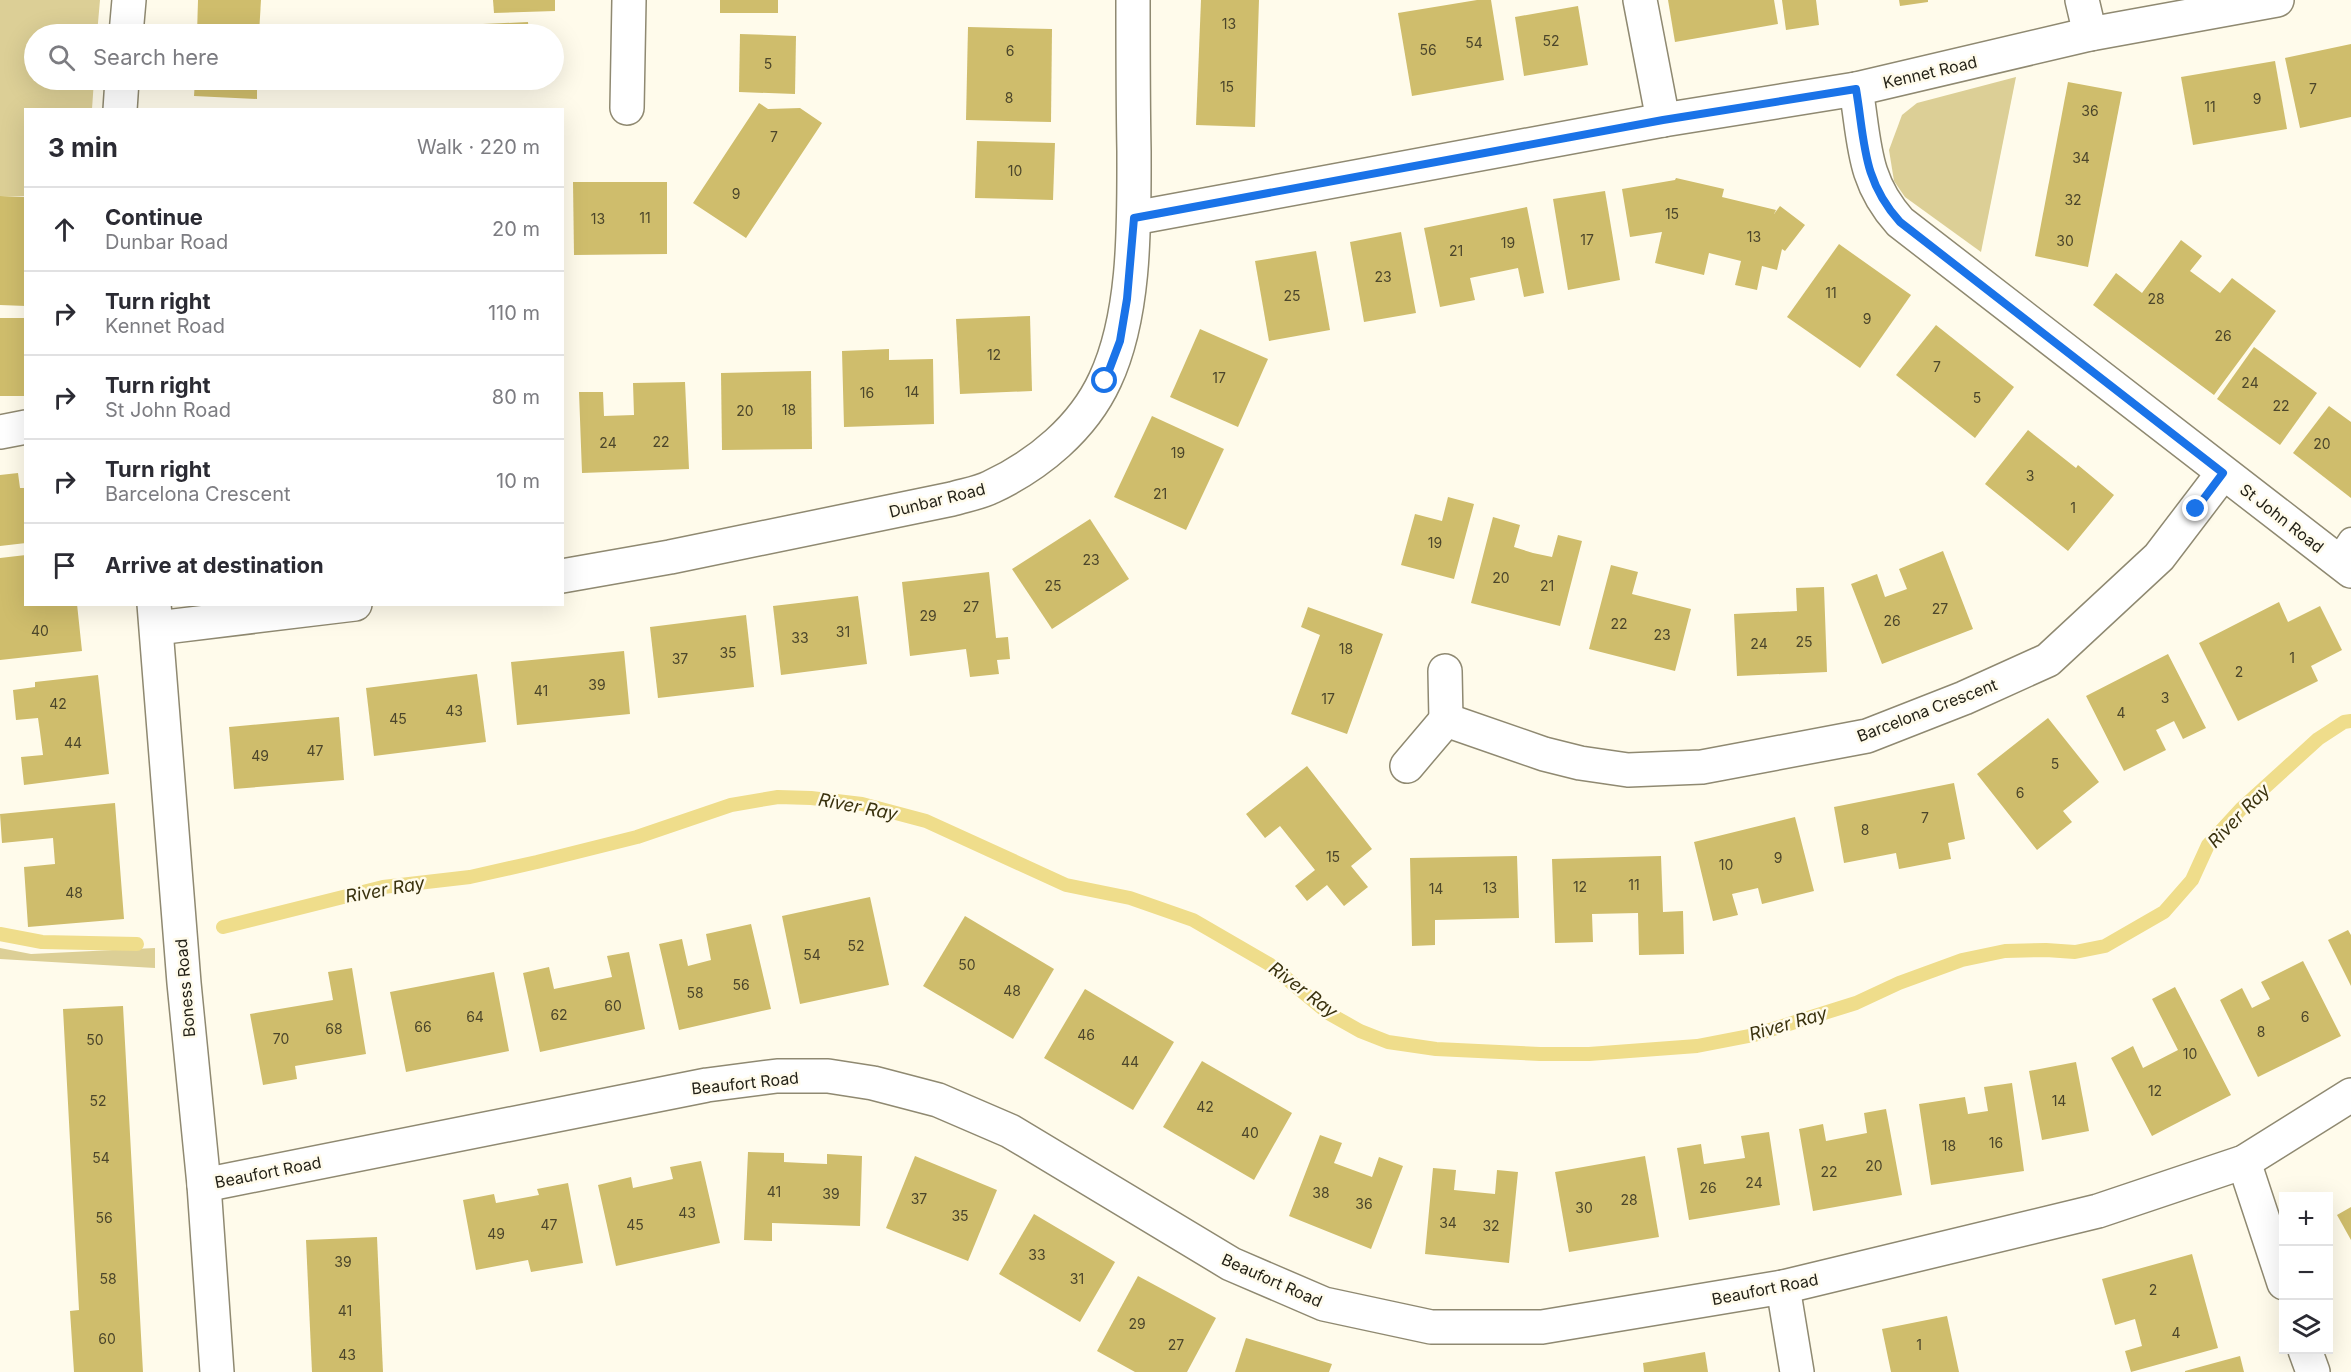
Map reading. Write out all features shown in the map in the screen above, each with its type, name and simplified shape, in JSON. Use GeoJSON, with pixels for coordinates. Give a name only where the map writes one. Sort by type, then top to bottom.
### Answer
{"type":"FeatureCollection","features":[{"type":"Feature","properties":{"kind":"street"},"geometry":{"type":"LineString","coordinates":[[127,24],[129,0]]}},
{"type":"Feature","properties":{"kind":"street"},"geometry":{"type":"LineString","coordinates":[[627,108],[629,0]]}},
{"type":"Feature","properties":{"kind":"street","name":"Dunbar Road"},"geometry":{"type":"LineString","coordinates":[[564,576],[952,499],[989,488],[1021,472],[1053,449],[1081,417],[1105,381],[1120,341],[1127,299],[1134,218],[1133,0]]}},
{"type":"Feature","properties":{"kind":"street"},"geometry":{"type":"LineString","coordinates":[[1641,0],[1663,120]]}},
{"type":"Feature","properties":{"kind":"street"},"geometry":{"type":"LineString","coordinates":[[2082,0],[2090,34]]}},
{"type":"Feature","properties":{"kind":"street","name":"Kennet Road"},"geometry":{"type":"LineString","coordinates":[[1134,218],[1663,120],[1856,89],[2090,34],[2277,0]]}},
{"type":"Feature","properties":{"kind":"street","name":"St John Road"},"geometry":{"type":"LineString","coordinates":[[1856,89],[1873,184],[1885,205],[1900,222],[2223,473],[2346,557]]}},
{"type":"Feature","properties":{"kind":"street"},"geometry":{"type":"LineString","coordinates":[[120,108],[121,90]]}},
{"type":"Feature","properties":{"kind":"street"},"geometry":{"type":"LineString","coordinates":[[0,432],[24,427]]}},
{"type":"Feature","properties":{"kind":"street","name":"Barcelona Crescent"},"geometry":{"type":"LineString","coordinates":[[1446,720],[1544,754],[1580,763],[1628,770],[1702,767],[1867,736],[1964,698],[2048,660],[2159,557],[2223,473]]}},
{"type":"Feature","properties":{"kind":"street"},"geometry":{"type":"LineString","coordinates":[[156,616],[322,606]]}},
{"type":"Feature","properties":{"kind":"street","name":"Boness Road"},"geometry":{"type":"LineString","coordinates":[[156,616],[183,974],[204,1185],[217,1372]]}},
{"type":"Feature","properties":{"kind":"street"},"geometry":{"type":"LineString","coordinates":[[1407,766],[1446,720],[1445,671]]}},
{"type":"Feature","properties":{"kind":"street","name":"Beaufort Road"},"geometry":{"type":"LineString","coordinates":[[204,1185],[707,1085],[777,1076],[828,1076],[873,1083],[938,1100],[1010,1131],[1231,1264],[1324,1304],[1431,1328],[1542,1327],[1783,1287],[2098,1211],[2244,1162],[2351,1095]]}},
{"type":"Feature","properties":{"kind":"street"},"geometry":{"type":"LineString","coordinates":[[2244,1162],[2279,1271]]}},
{"type":"Feature","properties":{"kind":"street"},"geometry":{"type":"LineString","coordinates":[[1783,1287],[1797,1372]]}},
{"type":"Feature","properties":{"kind":"street"},"geometry":{"type":"LineString","coordinates":[[2306,1354],[2313,1372]]}},
{"type":"Feature","properties":{"kind":"shaded area"},"geometry":{"type":"Polygon","coordinates":[[[0,0],[100,0],[98,24],[24,24],[24,90],[93,90],[92,108],[24,108],[24,196],[0,196],[0,0]]]}},
{"type":"Feature","properties":{"kind":"shaded area"},"geometry":{"type":"Polygon","coordinates":[[[2016,77],[1981,252],[1905,197],[1894,181],[1889,150],[1902,115],[1917,103],[2016,77]]]}},
{"type":"Feature","properties":{"kind":"shaded area"},"geometry":{"type":"Polygon","coordinates":[[[0,948],[31,954],[155,948],[155,968],[0,959],[0,948]]]}},
{"type":"Feature","properties":{"kind":"building"},"geometry":{"type":"Polygon","coordinates":[[[198,0],[261,0],[260,24],[197,24],[198,0]]]}},
{"type":"Feature","properties":{"kind":"building"},"geometry":{"type":"Polygon","coordinates":[[[493,0],[555,0],[555,11],[494,13],[493,0]]]}},
{"type":"Feature","properties":{"kind":"building"},"geometry":{"type":"Polygon","coordinates":[[[720,0],[778,0],[778,13],[720,13],[720,0]]]}},
{"type":"Feature","properties":{"kind":"building"},"geometry":{"type":"Polygon","coordinates":[[[1201,0],[1259,0],[1255,127],[1196,125],[1201,0]]]}},
{"type":"Feature","properties":{"kind":"building"},"geometry":{"type":"Polygon","coordinates":[[[1477,0],[1491,0],[1504,80],[1412,96],[1398,13],[1477,0]]]}},
{"type":"Feature","properties":{"kind":"building"},"geometry":{"type":"Polygon","coordinates":[[[1668,0],[1774,0],[1778,24],[1675,42],[1668,0]]]}},
{"type":"Feature","properties":{"kind":"building"},"geometry":{"type":"Polygon","coordinates":[[[1782,0],[1816,0],[1819,25],[1786,30],[1782,0]]]}},
{"type":"Feature","properties":{"kind":"building"},"geometry":{"type":"Polygon","coordinates":[[[1899,0],[1928,0],[1928,2],[1900,6],[1899,0]]]}},
{"type":"Feature","properties":{"kind":"building"},"geometry":{"type":"Polygon","coordinates":[[[1578,6],[1588,65],[1524,76],[1515,17],[1578,6]]]}},
{"type":"Feature","properties":{"kind":"building"},"geometry":{"type":"Polygon","coordinates":[[[528,22],[528,24],[484,24],[528,22]]]}},
{"type":"Feature","properties":{"kind":"building"},"geometry":{"type":"Polygon","coordinates":[[[968,27],[1052,29],[1051,122],[966,120],[968,27]]]}},
{"type":"Feature","properties":{"kind":"building"},"geometry":{"type":"Polygon","coordinates":[[[740,34],[796,36],[795,94],[739,92],[740,34]]]}},
{"type":"Feature","properties":{"kind":"building"},"geometry":{"type":"Polygon","coordinates":[[[2351,44],[2351,117],[2300,128],[2285,58],[2351,44]]]}},
{"type":"Feature","properties":{"kind":"building"},"geometry":{"type":"Polygon","coordinates":[[[2275,61],[2287,129],[2193,145],[2181,77],[2275,61]]]}},
{"type":"Feature","properties":{"kind":"building"},"geometry":{"type":"Polygon","coordinates":[[[2068,82],[2122,92],[2088,267],[2035,256],[2068,82]]]}},
{"type":"Feature","properties":{"kind":"building"},"geometry":{"type":"Polygon","coordinates":[[[194,90],[257,90],[257,99],[194,96],[194,90]]]}},
{"type":"Feature","properties":{"kind":"building"},"geometry":{"type":"Polygon","coordinates":[[[759,103],[768,109],[800,108],[822,123],[746,238],[693,203],[759,103]]]}},
{"type":"Feature","properties":{"kind":"building"},"geometry":{"type":"Polygon","coordinates":[[[977,141],[1055,143],[1053,200],[975,198],[977,141]]]}},
{"type":"Feature","properties":{"kind":"building"},"geometry":{"type":"Polygon","coordinates":[[[1676,178],[1724,189],[1722,197],[1776,210],[1774,214],[1780,206],[1805,225],[1785,251],[1782,249],[1777,270],[1762,266],[1757,290],[1735,285],[1741,261],[1709,253],[1704,275],[1655,263],[1662,232],[1630,237],[1622,189],[1676,178]]]}},
{"type":"Feature","properties":{"kind":"building"},"geometry":{"type":"Polygon","coordinates":[[[573,182],[667,182],[667,254],[574,255],[573,182]]]}},
{"type":"Feature","properties":{"kind":"building"},"geometry":{"type":"Polygon","coordinates":[[[1605,191],[1620,280],[1568,290],[1553,199],[1605,191]]]}},
{"type":"Feature","properties":{"kind":"building"},"geometry":{"type":"Polygon","coordinates":[[[0,196],[24,197],[24,306],[0,305],[0,196]]]}},
{"type":"Feature","properties":{"kind":"building"},"geometry":{"type":"Polygon","coordinates":[[[1527,207],[1544,293],[1524,297],[1518,268],[1470,278],[1475,300],[1440,307],[1424,228],[1527,207]]]}},
{"type":"Feature","properties":{"kind":"building"},"geometry":{"type":"Polygon","coordinates":[[[1401,232],[1416,313],[1364,322],[1350,242],[1401,232]]]}},
{"type":"Feature","properties":{"kind":"building"},"geometry":{"type":"Polygon","coordinates":[[[2181,240],[2202,256],[2190,271],[2220,293],[2232,278],[2276,311],[2214,395],[2093,305],[2116,273],[2142,293],[2181,240]]]}},
{"type":"Feature","properties":{"kind":"building"},"geometry":{"type":"Polygon","coordinates":[[[1839,244],[1911,295],[1860,368],[1787,317],[1839,244]]]}},
{"type":"Feature","properties":{"kind":"building"},"geometry":{"type":"Polygon","coordinates":[[[1316,251],[1330,330],[1269,341],[1255,261],[1316,251]]]}},
{"type":"Feature","properties":{"kind":"building"},"geometry":{"type":"Polygon","coordinates":[[[1030,316],[1032,391],[960,394],[956,319],[1030,316]]]}},
{"type":"Feature","properties":{"kind":"building"},"geometry":{"type":"Polygon","coordinates":[[[0,318],[24,318],[24,396],[0,396],[0,318]]]}},
{"type":"Feature","properties":{"kind":"building"},"geometry":{"type":"Polygon","coordinates":[[[1936,325],[2014,387],[1975,438],[1896,375],[1936,325]]]}},
{"type":"Feature","properties":{"kind":"building"},"geometry":{"type":"Polygon","coordinates":[[[1200,329],[1268,359],[1238,427],[1170,397],[1200,329]]]}},
{"type":"Feature","properties":{"kind":"building"},"geometry":{"type":"Polygon","coordinates":[[[2254,347],[2317,393],[2280,445],[2217,399],[2254,347]]]}},
{"type":"Feature","properties":{"kind":"building"},"geometry":{"type":"Polygon","coordinates":[[[889,349],[889,360],[933,359],[934,424],[844,427],[842,351],[889,349]]]}},
{"type":"Feature","properties":{"kind":"building"},"geometry":{"type":"Polygon","coordinates":[[[811,371],[812,449],[722,450],[721,373],[811,371]]]}},
{"type":"Feature","properties":{"kind":"building"},"geometry":{"type":"Polygon","coordinates":[[[685,382],[689,469],[582,473],[579,392],[603,392],[604,416],[634,415],[633,383],[685,382]]]}},
{"type":"Feature","properties":{"kind":"building"},"geometry":{"type":"Polygon","coordinates":[[[2329,406],[2351,422],[2351,498],[2293,453],[2329,406]]]}},
{"type":"Feature","properties":{"kind":"building"},"geometry":{"type":"Polygon","coordinates":[[[1152,416],[1224,449],[1186,530],[1114,497],[1152,416]]]}},
{"type":"Feature","properties":{"kind":"building"},"geometry":{"type":"Polygon","coordinates":[[[2028,430],[2076,468],[2078,465],[2114,495],[2068,551],[1985,484],[2028,430]]]}},
{"type":"Feature","properties":{"kind":"building"},"geometry":{"type":"Polygon","coordinates":[[[18,473],[20,488],[24,488],[24,543],[0,546],[0,475],[18,473]]]}},
{"type":"Feature","properties":{"kind":"building"},"geometry":{"type":"Polygon","coordinates":[[[1448,497],[1474,504],[1454,579],[1401,565],[1415,514],[1442,521],[1448,497]]]}},
{"type":"Feature","properties":{"kind":"building"},"geometry":{"type":"Polygon","coordinates":[[[1493,517],[1520,525],[1514,547],[1533,553],[1552,557],[1558,535],[1582,541],[1560,626],[1471,603],[1493,517]]]}},
{"type":"Feature","properties":{"kind":"building"},"geometry":{"type":"Polygon","coordinates":[[[1090,519],[1129,579],[1052,629],[1012,569],[1090,519]]]}},
{"type":"Feature","properties":{"kind":"building"},"geometry":{"type":"Polygon","coordinates":[[[1943,551],[1973,629],[1882,664],[1851,584],[1877,574],[1885,597],[1907,589],[1899,569],[1943,551]]]}},
{"type":"Feature","properties":{"kind":"building"},"geometry":{"type":"Polygon","coordinates":[[[24,555],[24,606],[77,606],[82,651],[0,660],[0,558],[24,555]]]}},
{"type":"Feature","properties":{"kind":"building"},"geometry":{"type":"Polygon","coordinates":[[[1611,565],[1638,572],[1632,594],[1691,609],[1675,671],[1589,649],[1611,565]]]}},
{"type":"Feature","properties":{"kind":"building"},"geometry":{"type":"Polygon","coordinates":[[[989,572],[996,638],[1008,637],[1010,659],[997,660],[999,674],[970,677],[966,649],[910,656],[902,582],[989,572]]]}},
{"type":"Feature","properties":{"kind":"building"},"geometry":{"type":"Polygon","coordinates":[[[1824,587],[1827,672],[1737,676],[1734,614],[1797,611],[1796,588],[1824,587]]]}},
{"type":"Feature","properties":{"kind":"building"},"geometry":{"type":"Polygon","coordinates":[[[858,596],[867,664],[781,675],[773,606],[858,596]]]}},
{"type":"Feature","properties":{"kind":"building"},"geometry":{"type":"Polygon","coordinates":[[[2279,602],[2288,622],[2320,606],[2342,650],[2311,666],[2318,681],[2238,721],[2199,643],[2279,602]]]}},
{"type":"Feature","properties":{"kind":"building"},"geometry":{"type":"Polygon","coordinates":[[[1308,607],[1383,634],[1347,734],[1291,714],[1320,635],[1301,627],[1308,607]]]}},
{"type":"Feature","properties":{"kind":"building"},"geometry":{"type":"Polygon","coordinates":[[[746,615],[754,687],[658,698],[650,627],[746,615]]]}},
{"type":"Feature","properties":{"kind":"building"},"geometry":{"type":"Polygon","coordinates":[[[624,651],[630,714],[517,725],[511,662],[624,651]]]}},
{"type":"Feature","properties":{"kind":"building"},"geometry":{"type":"Polygon","coordinates":[[[2168,654],[2206,728],[2183,739],[2174,721],[2156,730],[2166,750],[2124,771],[2086,696],[2168,654]]]}},
{"type":"Feature","properties":{"kind":"building"},"geometry":{"type":"Polygon","coordinates":[[[477,674],[486,742],[374,756],[366,688],[477,674]]]}},
{"type":"Feature","properties":{"kind":"building"},"geometry":{"type":"Polygon","coordinates":[[[98,675],[109,774],[24,785],[21,757],[43,755],[38,718],[16,720],[13,690],[35,687],[35,682],[98,675]]]}},
{"type":"Feature","properties":{"kind":"building"},"geometry":{"type":"Polygon","coordinates":[[[339,717],[344,780],[234,789],[229,727],[339,717]]]}},
{"type":"Feature","properties":{"kind":"building"},"geometry":{"type":"Polygon","coordinates":[[[2048,718],[2099,782],[2063,811],[2072,822],[2037,850],[1977,774],[2048,718]]]}},
{"type":"Feature","properties":{"kind":"building"},"geometry":{"type":"Polygon","coordinates":[[[1307,766],[1372,849],[1351,866],[1368,887],[1344,906],[1327,885],[1307,901],[1295,886],[1315,870],[1280,826],[1265,838],[1246,814],[1307,766]]]}},
{"type":"Feature","properties":{"kind":"building"},"geometry":{"type":"Polygon","coordinates":[[[1954,783],[1965,839],[1948,843],[1951,859],[1899,869],[1896,853],[1844,863],[1834,807],[1954,783]]]}},
{"type":"Feature","properties":{"kind":"building"},"geometry":{"type":"Polygon","coordinates":[[[115,803],[124,919],[28,927],[24,867],[55,864],[53,838],[2,843],[0,814],[115,803]]]}},
{"type":"Feature","properties":{"kind":"building"},"geometry":{"type":"Polygon","coordinates":[[[1795,817],[1814,891],[1762,904],[1758,888],[1732,894],[1738,915],[1713,921],[1694,842],[1795,817]]]}},
{"type":"Feature","properties":{"kind":"building"},"geometry":{"type":"Polygon","coordinates":[[[1517,856],[1519,918],[1435,920],[1435,945],[1412,946],[1410,858],[1517,856]]]}},
{"type":"Feature","properties":{"kind":"building"},"geometry":{"type":"Polygon","coordinates":[[[1661,856],[1663,912],[1683,911],[1684,954],[1639,955],[1638,913],[1592,914],[1593,942],[1555,943],[1552,859],[1661,856]]]}},
{"type":"Feature","properties":{"kind":"building"},"geometry":{"type":"Polygon","coordinates":[[[870,897],[889,985],[800,1004],[782,916],[870,897]]]}},
{"type":"Feature","properties":{"kind":"building"},"geometry":{"type":"Polygon","coordinates":[[[965,916],[1054,969],[1013,1039],[923,986],[965,916]]]}},
{"type":"Feature","properties":{"kind":"building"},"geometry":{"type":"Polygon","coordinates":[[[751,924],[771,1009],[679,1030],[659,944],[682,939],[688,966],[711,960],[706,934],[751,924]]]}},
{"type":"Feature","properties":{"kind":"building"},"geometry":{"type":"Polygon","coordinates":[[[2348,930],[2351,935],[2351,986],[2328,940],[2348,930]]]}},
{"type":"Feature","properties":{"kind":"building"},"geometry":{"type":"Polygon","coordinates":[[[629,952],[645,1029],[540,1052],[523,973],[549,967],[554,989],[612,977],[607,956],[629,952]]]}},
{"type":"Feature","properties":{"kind":"building"},"geometry":{"type":"Polygon","coordinates":[[[2303,961],[2341,1036],[2258,1077],[2220,1000],[2242,988],[2252,1008],[2270,999],[2261,982],[2303,961]]]}},
{"type":"Feature","properties":{"kind":"building"},"geometry":{"type":"Polygon","coordinates":[[[352,968],[366,1054],[295,1066],[297,1079],[263,1085],[250,1014],[333,1000],[328,972],[352,968]]]}},
{"type":"Feature","properties":{"kind":"building"},"geometry":{"type":"Polygon","coordinates":[[[494,972],[509,1051],[406,1072],[390,992],[494,972]]]}},
{"type":"Feature","properties":{"kind":"building"},"geometry":{"type":"Polygon","coordinates":[[[2175,987],[2231,1095],[2152,1136],[2111,1058],[2133,1046],[2143,1068],[2178,1050],[2152,999],[2175,987]]]}},
{"type":"Feature","properties":{"kind":"building"},"geometry":{"type":"Polygon","coordinates":[[[1085,989],[1174,1042],[1133,1110],[1044,1058],[1085,989]]]}},
{"type":"Feature","properties":{"kind":"building"},"geometry":{"type":"Polygon","coordinates":[[[123,1006],[143,1372],[74,1372],[70,1311],[79,1310],[63,1009],[123,1006]]]}},
{"type":"Feature","properties":{"kind":"building"},"geometry":{"type":"Polygon","coordinates":[[[1202,1061],[1292,1113],[1254,1180],[1163,1127],[1202,1061]]]}},
{"type":"Feature","properties":{"kind":"building"},"geometry":{"type":"Polygon","coordinates":[[[2076,1062],[2089,1131],[2042,1140],[2029,1071],[2076,1062]]]}},
{"type":"Feature","properties":{"kind":"building"},"geometry":{"type":"Polygon","coordinates":[[[2012,1083],[2024,1171],[1931,1185],[1919,1104],[1965,1097],[1968,1114],[1988,1111],[1984,1087],[2012,1083]]]}},
{"type":"Feature","properties":{"kind":"building"},"geometry":{"type":"Polygon","coordinates":[[[1886,1109],[1902,1195],[1813,1211],[1799,1129],[1823,1124],[1826,1141],[1867,1133],[1864,1113],[1886,1109]]]}},
{"type":"Feature","properties":{"kind":"building"},"geometry":{"type":"Polygon","coordinates":[[[1769,1132],[1780,1205],[1689,1220],[1677,1148],[1701,1144],[1704,1164],[1745,1158],[1741,1136],[1769,1132]]]}},
{"type":"Feature","properties":{"kind":"building"},"geometry":{"type":"Polygon","coordinates":[[[1320,1135],[1342,1143],[1334,1163],[1372,1177],[1379,1157],[1403,1166],[1371,1249],[1289,1216],[1320,1135]]]}},
{"type":"Feature","properties":{"kind":"building"},"geometry":{"type":"Polygon","coordinates":[[[748,1152],[784,1153],[784,1162],[827,1164],[827,1154],[862,1156],[860,1226],[772,1223],[772,1241],[744,1240],[748,1152]]]}},
{"type":"Feature","properties":{"kind":"building"},"geometry":{"type":"Polygon","coordinates":[[[915,1156],[997,1190],[968,1261],[886,1228],[915,1156]]]}},
{"type":"Feature","properties":{"kind":"building"},"geometry":{"type":"Polygon","coordinates":[[[1645,1156],[1659,1237],[1569,1252],[1555,1172],[1645,1156]]]}},
{"type":"Feature","properties":{"kind":"building"},"geometry":{"type":"Polygon","coordinates":[[[701,1161],[720,1243],[616,1266],[598,1185],[631,1177],[633,1188],[673,1179],[670,1167],[701,1161]]]}},
{"type":"Feature","properties":{"kind":"building"},"geometry":{"type":"Polygon","coordinates":[[[1433,1168],[1456,1170],[1454,1190],[1495,1194],[1497,1170],[1518,1172],[1509,1263],[1425,1254],[1433,1168]]]}},
{"type":"Feature","properties":{"kind":"building"},"geometry":{"type":"Polygon","coordinates":[[[568,1183],[583,1263],[531,1272],[528,1260],[476,1270],[463,1200],[494,1194],[496,1203],[539,1195],[537,1189],[568,1183]]]}},
{"type":"Feature","properties":{"kind":"building"},"geometry":{"type":"Polygon","coordinates":[[[2351,1207],[2351,1240],[2337,1215],[2351,1207]]]}},
{"type":"Feature","properties":{"kind":"building"},"geometry":{"type":"Polygon","coordinates":[[[1034,1214],[1115,1262],[1080,1322],[999,1274],[1034,1214]]]}},
{"type":"Feature","properties":{"kind":"building"},"geometry":{"type":"Polygon","coordinates":[[[377,1237],[383,1372],[312,1372],[306,1240],[377,1237]]]}},
{"type":"Feature","properties":{"kind":"building"},"geometry":{"type":"Polygon","coordinates":[[[2192,1254],[2218,1348],[2131,1372],[2125,1351],[2142,1346],[2135,1319],[2115,1325],[2102,1279],[2192,1254]]]}},
{"type":"Feature","properties":{"kind":"building"},"geometry":{"type":"Polygon","coordinates":[[[1138,1276],[1216,1318],[1187,1372],[1135,1372],[1097,1351],[1138,1276]]]}},
{"type":"Feature","properties":{"kind":"building"},"geometry":{"type":"Polygon","coordinates":[[[1947,1316],[1959,1372],[1891,1372],[1882,1329],[1947,1316]]]}},
{"type":"Feature","properties":{"kind":"building"},"geometry":{"type":"Polygon","coordinates":[[[1246,1338],[1332,1364],[1329,1372],[1235,1372],[1246,1338]]]}},
{"type":"Feature","properties":{"kind":"building"},"geometry":{"type":"Polygon","coordinates":[[[1705,1352],[1708,1372],[1644,1372],[1643,1363],[1705,1352]]]}},
{"type":"Feature","properties":{"kind":"building"},"geometry":{"type":"Polygon","coordinates":[[[2240,1356],[2244,1372],[2185,1372],[2185,1371],[2240,1356]]]}},
{"type":"Feature","properties":{"kind":"waterway","name":"River Ray"},"geometry":{"type":"LineString","coordinates":[[223,927],[383,887],[470,877],[537,862],[637,837],[731,805],[778,797],[811,798],[862,804],[926,821],[1066,885],[1130,898],[1193,920],[1269,964],[1328,1013],[1360,1031],[1388,1042],[1436,1049],[1540,1054],[1589,1054],[1697,1046],[1754,1035],[1856,1003],[1899,983],[1962,960],[2005,951],[2075,952],[2105,946],[2164,912],[2192,880],[2208,845],[2241,809],[2318,739],[2344,722],[2351,721]]}},
{"type":"Feature","properties":{"kind":"waterway","name":"River Ray"},"geometry":{"type":"LineString","coordinates":[[0,934],[42,942],[137,944]]}},
{"type":"Feature","properties":{"kind":"route"},"geometry":{"type":"LineString","coordinates":[[1105,381],[1120,341],[1127,299],[1134,218],[1663,120],[1856,89],[1868,164],[1873,184],[1885,205],[1900,222],[2223,473],[2196,509]]}}]}
